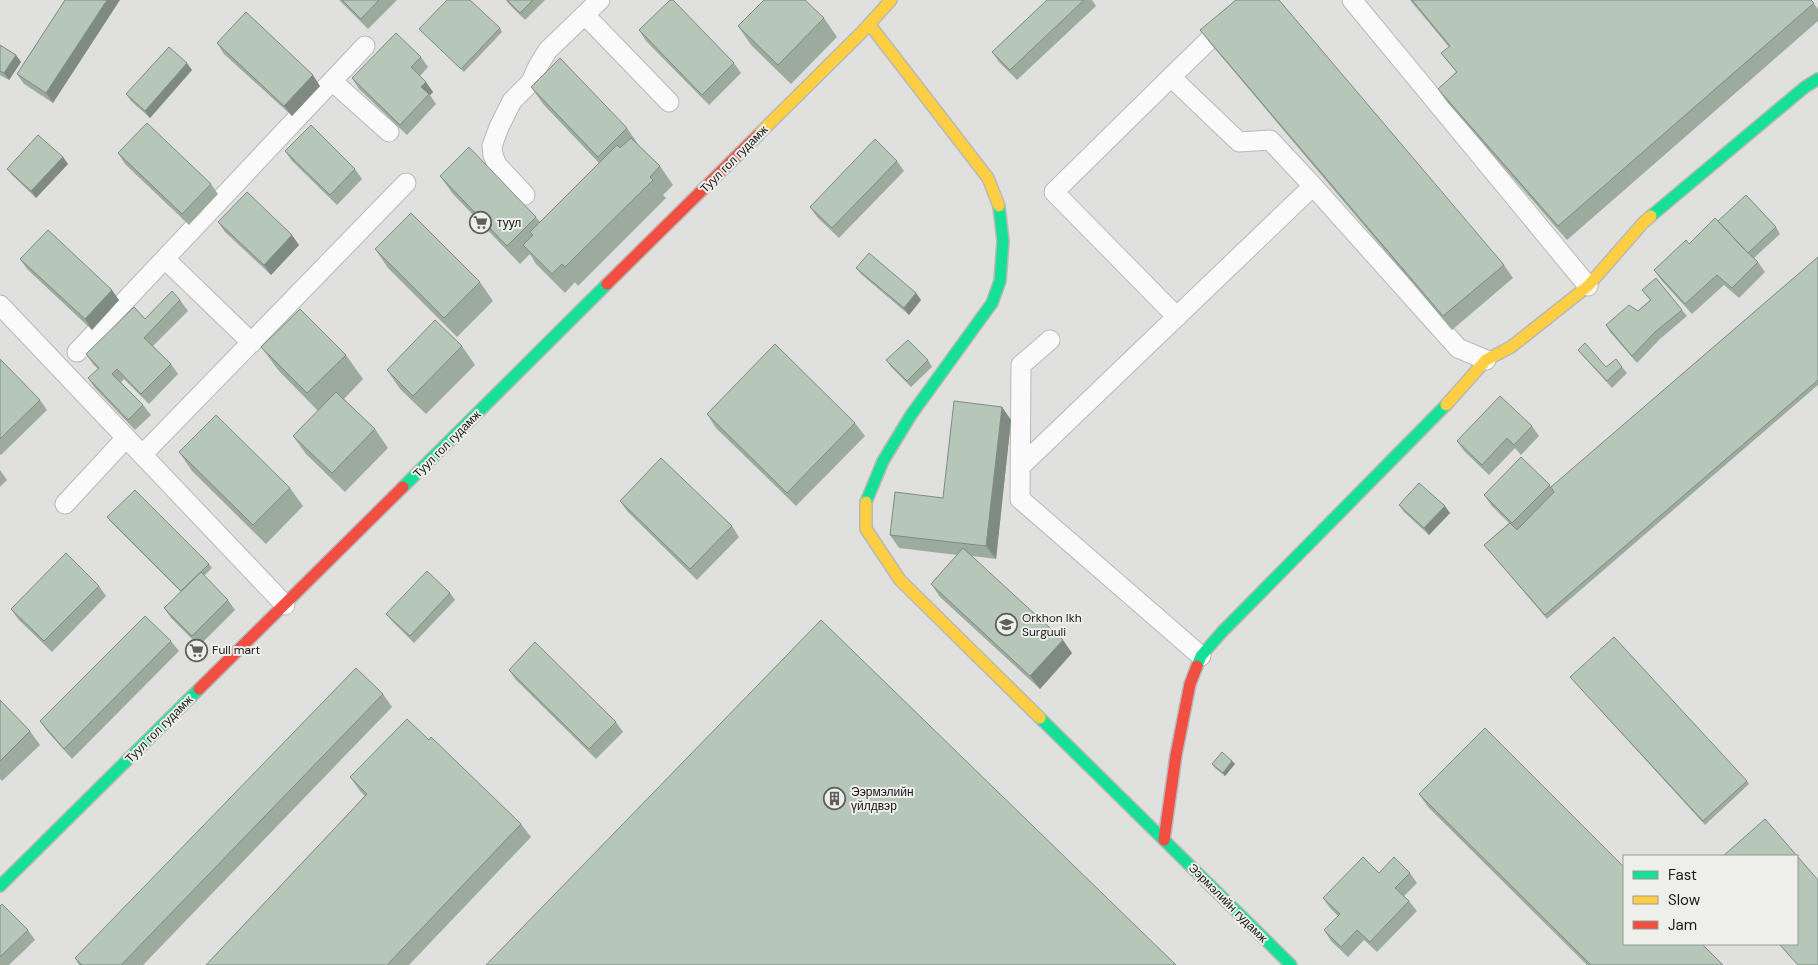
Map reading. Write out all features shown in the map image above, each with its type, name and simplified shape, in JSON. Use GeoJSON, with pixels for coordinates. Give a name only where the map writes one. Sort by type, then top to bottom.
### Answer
{"type":"FeatureCollection","features":[{"type":"Feature","properties":{"kind":"street"},"geometry":{"type":"LineString","coordinates":[[525,195],[497,165],[492,146],[512,101],[531,82],[548,50],[600,0]]}},
{"type":"Feature","properties":{"kind":"street","name":"Туул гол гудамж"},"geometry":{"type":"LineString","coordinates":[[0,886],[870,24],[891,0]]}},
{"type":"Feature","properties":{"kind":"street"},"geometry":{"type":"LineString","coordinates":[[1177,317],[1054,192],[1250,0]]}},
{"type":"Feature","properties":{"kind":"street"},"geometry":{"type":"LineString","coordinates":[[1352,0],[1588,286]]}},
{"type":"Feature","properties":{"kind":"street"},"geometry":{"type":"LineString","coordinates":[[585,15],[669,102]]}},
{"type":"Feature","properties":{"kind":"street","name":"Ээрмэлийн гудамж"},"geometry":{"type":"LineString","coordinates":[[870,24],[988,178],[1000,208],[1003,241],[1000,281],[992,303],[911,415],[883,461],[866,502],[866,529],[900,580],[1291,965]]}},
{"type":"Feature","properties":{"kind":"street"},"geometry":{"type":"LineString","coordinates":[[77,352],[365,46]]}},
{"type":"Feature","properties":{"kind":"street"},"geometry":{"type":"LineString","coordinates":[[1171,77],[1239,142],[1270,140],[1458,348],[1486,360]]}},
{"type":"Feature","properties":{"kind":"street"},"geometry":{"type":"LineString","coordinates":[[1164,840],[1176,755],[1190,684],[1201,656],[1222,632],[1450,401],[1486,360],[1511,348],[1588,286],[1642,223],[1805,87],[1818,79]]}},
{"type":"Feature","properties":{"kind":"street"},"geometry":{"type":"LineString","coordinates":[[332,81],[389,132]]}},
{"type":"Feature","properties":{"kind":"street"},"geometry":{"type":"LineString","coordinates":[[142,456],[406,183]]}},
{"type":"Feature","properties":{"kind":"street"},"geometry":{"type":"LineString","coordinates":[[1020,467],[1313,186]]}},
{"type":"Feature","properties":{"kind":"street"},"geometry":{"type":"LineString","coordinates":[[164,259],[252,343]]}},
{"type":"Feature","properties":{"kind":"street"},"geometry":{"type":"LineString","coordinates":[[0,305],[285,605]]}},
{"type":"Feature","properties":{"kind":"street"},"geometry":{"type":"LineString","coordinates":[[1050,340],[1021,365],[1020,499],[1201,656]]}},
{"type":"Feature","properties":{"kind":"street"},"geometry":{"type":"LineString","coordinates":[[65,504],[126,438]]}},
{"type":"Feature","properties":{"kind":"building"},"geometry":{"type":"Polygon","coordinates":[[[65,0],[107,0],[46,93],[17,74],[65,0]]]}},
{"type":"Feature","properties":{"kind":"building"},"geometry":{"type":"Polygon","coordinates":[[[342,0],[379,0],[361,19],[342,0]]]}},
{"type":"Feature","properties":{"kind":"building"},"geometry":{"type":"Polygon","coordinates":[[[447,0],[470,0],[500,28],[461,69],[419,29],[447,0]]]}},
{"type":"Feature","properties":{"kind":"building"},"geometry":{"type":"Polygon","coordinates":[[[507,0],[533,0],[520,13],[507,0]]]}},
{"type":"Feature","properties":{"kind":"building"},"geometry":{"type":"Polygon","coordinates":[[[670,0],[673,0],[734,63],[702,95],[639,30],[670,0]]]}},
{"type":"Feature","properties":{"kind":"building"},"geometry":{"type":"Polygon","coordinates":[[[764,0],[805,0],[824,18],[778,65],[738,26],[764,0]]]}},
{"type":"Feature","properties":{"kind":"building"},"geometry":{"type":"Polygon","coordinates":[[[1047,0],[1084,0],[1010,70],[992,52],[1047,0]]]}},
{"type":"Feature","properties":{"kind":"building"},"geometry":{"type":"Polygon","coordinates":[[[1236,0],[1279,0],[1504,265],[1443,316],[1200,30],[1236,0]]]}},
{"type":"Feature","properties":{"kind":"building"},"geometry":{"type":"Polygon","coordinates":[[[1412,0],[1811,0],[1814,3],[1558,226],[1438,89],[1457,72],[1441,53],[1450,46],[1412,0]]]}},
{"type":"Feature","properties":{"kind":"building"},"geometry":{"type":"Polygon","coordinates":[[[246,12],[313,75],[284,106],[217,43],[246,12]]]}},
{"type":"Feature","properties":{"kind":"building"},"geometry":{"type":"Polygon","coordinates":[[[396,33],[421,57],[411,67],[426,82],[421,87],[429,94],[400,125],[352,78],[396,33]]]}},
{"type":"Feature","properties":{"kind":"building"},"geometry":{"type":"Polygon","coordinates":[[[0,45],[16,55],[4,73],[0,71],[0,45]]]}},
{"type":"Feature","properties":{"kind":"building"},"geometry":{"type":"Polygon","coordinates":[[[169,47],[187,63],[145,111],[126,94],[169,47]]]}},
{"type":"Feature","properties":{"kind":"building"},"geometry":{"type":"Polygon","coordinates":[[[560,58],[627,128],[598,157],[531,87],[560,58]]]}},
{"type":"Feature","properties":{"kind":"building"},"geometry":{"type":"Polygon","coordinates":[[[147,123],[211,184],[182,214],[118,153],[147,123]]]}},
{"type":"Feature","properties":{"kind":"building"},"geometry":{"type":"Polygon","coordinates":[[[311,125],[355,169],[330,195],[285,151],[311,125]]]}},
{"type":"Feature","properties":{"kind":"building"},"geometry":{"type":"Polygon","coordinates":[[[38,135],[63,157],[31,191],[7,169],[38,135]]]}},
{"type":"Feature","properties":{"kind":"building"},"geometry":{"type":"Polygon","coordinates":[[[631,138],[660,166],[650,177],[653,180],[565,267],[562,264],[552,274],[523,245],[533,235],[530,232],[617,145],[620,148],[631,138]]]}},
{"type":"Feature","properties":{"kind":"building"},"geometry":{"type":"Polygon","coordinates":[[[875,139],[897,161],[832,228],[810,207],[875,139]]]}},
{"type":"Feature","properties":{"kind":"building"},"geometry":{"type":"Polygon","coordinates":[[[469,147],[536,217],[507,246],[440,176],[469,147]]]}},
{"type":"Feature","properties":{"kind":"building"},"geometry":{"type":"Polygon","coordinates":[[[247,192],[292,235],[264,265],[218,222],[247,192]]]}},
{"type":"Feature","properties":{"kind":"building"},"geometry":{"type":"Polygon","coordinates":[[[1746,195],[1776,227],[1748,253],[1718,221],[1746,195]]]}},
{"type":"Feature","properties":{"kind":"building"},"geometry":{"type":"Polygon","coordinates":[[[411,213],[480,282],[444,318],[375,249],[411,213]]]}},
{"type":"Feature","properties":{"kind":"building"},"geometry":{"type":"Polygon","coordinates":[[[1715,218],[1758,262],[1732,288],[1717,275],[1685,304],[1654,270],[1686,240],[1689,244],[1715,218]]]}},
{"type":"Feature","properties":{"kind":"building"},"geometry":{"type":"Polygon","coordinates":[[[48,230],[112,290],[85,319],[20,259],[48,230]]]}},
{"type":"Feature","properties":{"kind":"building"},"geometry":{"type":"Polygon","coordinates":[[[869,253],[916,293],[904,308],[856,268],[869,253]]]}},
{"type":"Feature","properties":{"kind":"building"},"geometry":{"type":"Polygon","coordinates":[[[1818,257],[1818,380],[1545,615],[1484,545],[1510,523],[1517,530],[1554,492],[1551,487],[1818,257]]]}},
{"type":"Feature","properties":{"kind":"building"},"geometry":{"type":"Polygon","coordinates":[[[1656,278],[1682,310],[1655,332],[1632,356],[1606,325],[1629,305],[1638,311],[1651,300],[1642,290],[1656,278]]]}},
{"type":"Feature","properties":{"kind":"building"},"geometry":{"type":"Polygon","coordinates":[[[172,291],[180,300],[144,338],[171,364],[141,394],[117,369],[112,374],[143,405],[128,420],[88,378],[99,368],[86,354],[134,307],[145,319],[172,291]]]}},
{"type":"Feature","properties":{"kind":"building"},"geometry":{"type":"Polygon","coordinates":[[[300,309],[346,355],[307,393],[261,347],[300,309]]]}},
{"type":"Feature","properties":{"kind":"building"},"geometry":{"type":"Polygon","coordinates":[[[435,320],[462,346],[413,396],[387,370],[435,320]]]}},
{"type":"Feature","properties":{"kind":"building"},"geometry":{"type":"Polygon","coordinates":[[[908,340],[928,360],[907,381],[886,360],[908,340]]]}},
{"type":"Feature","properties":{"kind":"building"},"geometry":{"type":"Polygon","coordinates":[[[1585,343],[1606,367],[1616,359],[1622,367],[1607,381],[1578,350],[1585,343]]]}},
{"type":"Feature","properties":{"kind":"building"},"geometry":{"type":"Polygon","coordinates":[[[775,344],[855,423],[787,493],[707,414],[775,344]]]}},
{"type":"Feature","properties":{"kind":"building"},"geometry":{"type":"Polygon","coordinates":[[[0,359],[40,400],[0,439],[0,359]]]}},
{"type":"Feature","properties":{"kind":"building"},"geometry":{"type":"Polygon","coordinates":[[[336,392],[375,429],[332,473],[293,436],[336,392]]]}},
{"type":"Feature","properties":{"kind":"building"},"geometry":{"type":"Polygon","coordinates":[[[1500,396],[1532,426],[1514,445],[1507,438],[1482,465],[1457,441],[1500,396]]]}},
{"type":"Feature","properties":{"kind":"building"},"geometry":{"type":"Polygon","coordinates":[[[954,401],[1002,407],[986,546],[890,535],[895,492],[943,498],[954,401]]]}},
{"type":"Feature","properties":{"kind":"building"},"geometry":{"type":"Polygon","coordinates":[[[216,415],[290,488],[253,525],[179,452],[216,415]]]}},
{"type":"Feature","properties":{"kind":"building"},"geometry":{"type":"Polygon","coordinates":[[[1521,457],[1550,485],[1512,523],[1484,495],[1521,457]]]}},
{"type":"Feature","properties":{"kind":"building"},"geometry":{"type":"Polygon","coordinates":[[[661,458],[732,526],[690,569],[620,501],[661,458]]]}},
{"type":"Feature","properties":{"kind":"building"},"geometry":{"type":"Polygon","coordinates":[[[1419,483],[1445,506],[1424,528],[1399,505],[1419,483]]]}},
{"type":"Feature","properties":{"kind":"building"},"geometry":{"type":"Polygon","coordinates":[[[135,490],[209,564],[181,591],[107,517],[135,490]]]}},
{"type":"Feature","properties":{"kind":"building","name":"Orkhon Ikh Surguuli"},"geometry":{"type":"Polygon","coordinates":[[[963,548],[1063,640],[1030,676],[931,584],[963,548]]]}},
{"type":"Feature","properties":{"kind":"building"},"geometry":{"type":"Polygon","coordinates":[[[66,553],[99,586],[44,641],[11,609],[66,553]]]}},
{"type":"Feature","properties":{"kind":"building"},"geometry":{"type":"Polygon","coordinates":[[[427,571],[450,593],[410,636],[386,614],[427,571]]]}},
{"type":"Feature","properties":{"kind":"building"},"geometry":{"type":"Polygon","coordinates":[[[201,572],[228,600],[192,636],[164,608],[201,572]]]}},
{"type":"Feature","properties":{"kind":"building"},"geometry":{"type":"Polygon","coordinates":[[[145,616],[171,641],[64,749],[40,721],[145,616]]]}},
{"type":"Feature","properties":{"kind":"building","name":"Ээрмэлийн үйлдвэр"},"geometry":{"type":"Polygon","coordinates":[[[821,620],[1176,965],[486,965],[821,620]]]}},
{"type":"Feature","properties":{"kind":"building"},"geometry":{"type":"Polygon","coordinates":[[[1614,637],[1747,781],[1703,821],[1570,677],[1614,637]]]}},
{"type":"Feature","properties":{"kind":"building"},"geometry":{"type":"Polygon","coordinates":[[[535,642],[616,722],[589,749],[509,670],[535,642]]]}},
{"type":"Feature","properties":{"kind":"building"},"geometry":{"type":"Polygon","coordinates":[[[356,668],[383,694],[121,965],[82,965],[75,958],[356,668]]]}},
{"type":"Feature","properties":{"kind":"building"},"geometry":{"type":"Polygon","coordinates":[[[0,700],[30,731],[0,761],[0,700]]]}},
{"type":"Feature","properties":{"kind":"building"},"geometry":{"type":"Polygon","coordinates":[[[407,719],[429,740],[431,737],[521,824],[387,965],[206,965],[367,794],[350,777],[407,719]]]}},
{"type":"Feature","properties":{"kind":"building"},"geometry":{"type":"Polygon","coordinates":[[[1485,728],[1623,866],[1623,945],[1703,945],[1723,965],[1591,965],[1419,794],[1485,728]]]}},
{"type":"Feature","properties":{"kind":"building"},"geometry":{"type":"Polygon","coordinates":[[[1222,752],[1232,761],[1223,773],[1212,764],[1222,752]]]}},
{"type":"Feature","properties":{"kind":"building"},"geometry":{"type":"Polygon","coordinates":[[[1765,819],[1796,855],[1724,855],[1765,819]]]}},
{"type":"Feature","properties":{"kind":"building"},"geometry":{"type":"Polygon","coordinates":[[[1363,857],[1379,873],[1394,857],[1410,873],[1395,888],[1409,901],[1370,942],[1357,930],[1341,947],[1324,930],[1340,914],[1323,898],[1363,857]]]}},
{"type":"Feature","properties":{"kind":"building"},"geometry":{"type":"Polygon","coordinates":[[[1798,857],[1818,880],[1818,965],[1798,965],[1780,945],[1798,945],[1798,857]]]}},
{"type":"Feature","properties":{"kind":"building"},"geometry":{"type":"Polygon","coordinates":[[[2,904],[28,930],[0,957],[0,906],[2,904]]]}},
{"type":"Feature","properties":{"kind":"traffic: fast"},"geometry":{"type":"LineString","coordinates":[[1651,216],[1805,87],[1818,79]]}},
{"type":"Feature","properties":{"kind":"traffic: fast"},"geometry":{"type":"LineString","coordinates":[[866,502],[883,461],[911,415],[992,303],[1000,281],[1003,241],[999,206]]}},
{"type":"Feature","properties":{"kind":"traffic: fast"},"geometry":{"type":"LineString","coordinates":[[403,487],[607,284]]}},
{"type":"Feature","properties":{"kind":"traffic: fast"},"geometry":{"type":"LineString","coordinates":[[1197,666],[1201,656],[1222,632],[1446,405]]}},
{"type":"Feature","properties":{"kind":"traffic: fast"},"geometry":{"type":"LineString","coordinates":[[0,886],[199,689]]}},
{"type":"Feature","properties":{"kind":"traffic: fast"},"geometry":{"type":"LineString","coordinates":[[1040,718],[1291,965]]}},
{"type":"Feature","properties":{"kind":"traffic: slow"},"geometry":{"type":"LineString","coordinates":[[758,135],[862,32],[891,0]]}},
{"type":"Feature","properties":{"kind":"traffic: slow"},"geometry":{"type":"LineString","coordinates":[[870,25],[988,178],[999,206]]}},
{"type":"Feature","properties":{"kind":"traffic: slow"},"geometry":{"type":"LineString","coordinates":[[1446,405],[1486,360],[1511,347],[1588,286],[1651,216]]}},
{"type":"Feature","properties":{"kind":"traffic: slow"},"geometry":{"type":"LineString","coordinates":[[866,502],[866,529],[900,580],[1040,718]]}},
{"type":"Feature","properties":{"kind":"traffic: jam"},"geometry":{"type":"LineString","coordinates":[[607,284],[758,135]]}},
{"type":"Feature","properties":{"kind":"traffic: jam"},"geometry":{"type":"LineString","coordinates":[[199,689],[403,487]]}},
{"type":"Feature","properties":{"kind":"traffic: jam"},"geometry":{"type":"LineString","coordinates":[[1164,840],[1176,755],[1190,684],[1197,666]]}},
{"type":"Feature","properties":{"kind":"place","name":"туул"},"geometry":{"type":"Point","coordinates":[481,223]}},
{"type":"Feature","properties":{"kind":"place","name":"Orkhon Ikh Surguuli"},"geometry":{"type":"Point","coordinates":[1006,625]}},
{"type":"Feature","properties":{"kind":"place","name":"Full mart"},"geometry":{"type":"Point","coordinates":[196,650]}},
{"type":"Feature","properties":{"kind":"place","name":"Ээрмэлийн үйлдвэр"},"geometry":{"type":"Point","coordinates":[835,799]}}]}
